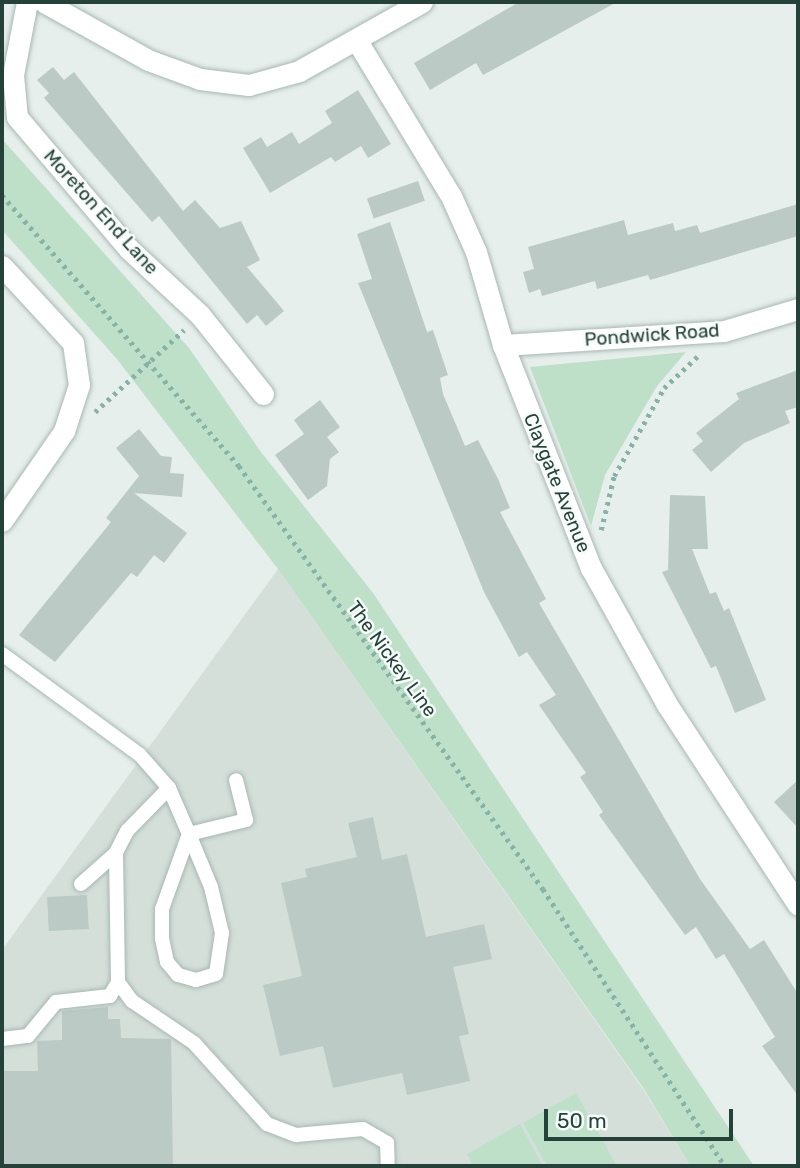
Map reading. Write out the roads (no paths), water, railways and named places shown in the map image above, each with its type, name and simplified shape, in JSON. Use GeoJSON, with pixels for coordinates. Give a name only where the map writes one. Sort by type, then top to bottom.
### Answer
{"type":"FeatureCollection","features":[{"type":"Feature","properties":{"kind":"street","name":"Moreton End Lane"},"geometry":{"type":"LineString","coordinates":[[27,2],[13,75],[17,117],[129,249],[200,315],[263,394]]}},
{"type":"Feature","properties":{"kind":"street"},"geometry":{"type":"LineString","coordinates":[[44,2],[148,61],[229,85],[267,83],[357,41],[422,2]]}},
{"type":"Feature","properties":{"kind":"street","name":"Claygate Avenue"},"geometry":{"type":"LineString","coordinates":[[357,41],[451,196],[476,252],[502,345],[591,568],[666,703],[798,905]]}},
{"type":"Feature","properties":{"kind":"street"},"geometry":{"type":"LineString","coordinates":[[2,265],[73,344],[78,405],[64,431],[2,521]]}},
{"type":"Feature","properties":{"kind":"street","name":"Pondwick Road"},"geometry":{"type":"LineString","coordinates":[[502,345],[724,331],[798,309]]}},
{"type":"Feature","properties":{"kind":"lane"},"geometry":{"type":"LineString","coordinates":[[2,653],[141,755],[169,788],[189,834],[222,933],[216,974],[205,979],[178,975],[167,962],[162,938],[162,909],[189,834]]}},
{"type":"Feature","properties":{"kind":"lane"},"geometry":{"type":"LineString","coordinates":[[189,834],[246,820],[236,780]]}},
{"type":"Feature","properties":{"kind":"lane"},"geometry":{"type":"LineString","coordinates":[[81,884],[116,853],[127,831],[169,788]]}},
{"type":"Feature","properties":{"kind":"lane"},"geometry":{"type":"LineString","coordinates":[[2,1039],[28,1036],[56,1002],[110,996],[118,982],[116,853]]}},
{"type":"Feature","properties":{"kind":"lane"},"geometry":{"type":"LineString","coordinates":[[118,982],[132,1001],[194,1043],[267,1124],[296,1135],[363,1129],[387,1143],[388,1166]]}}]}
